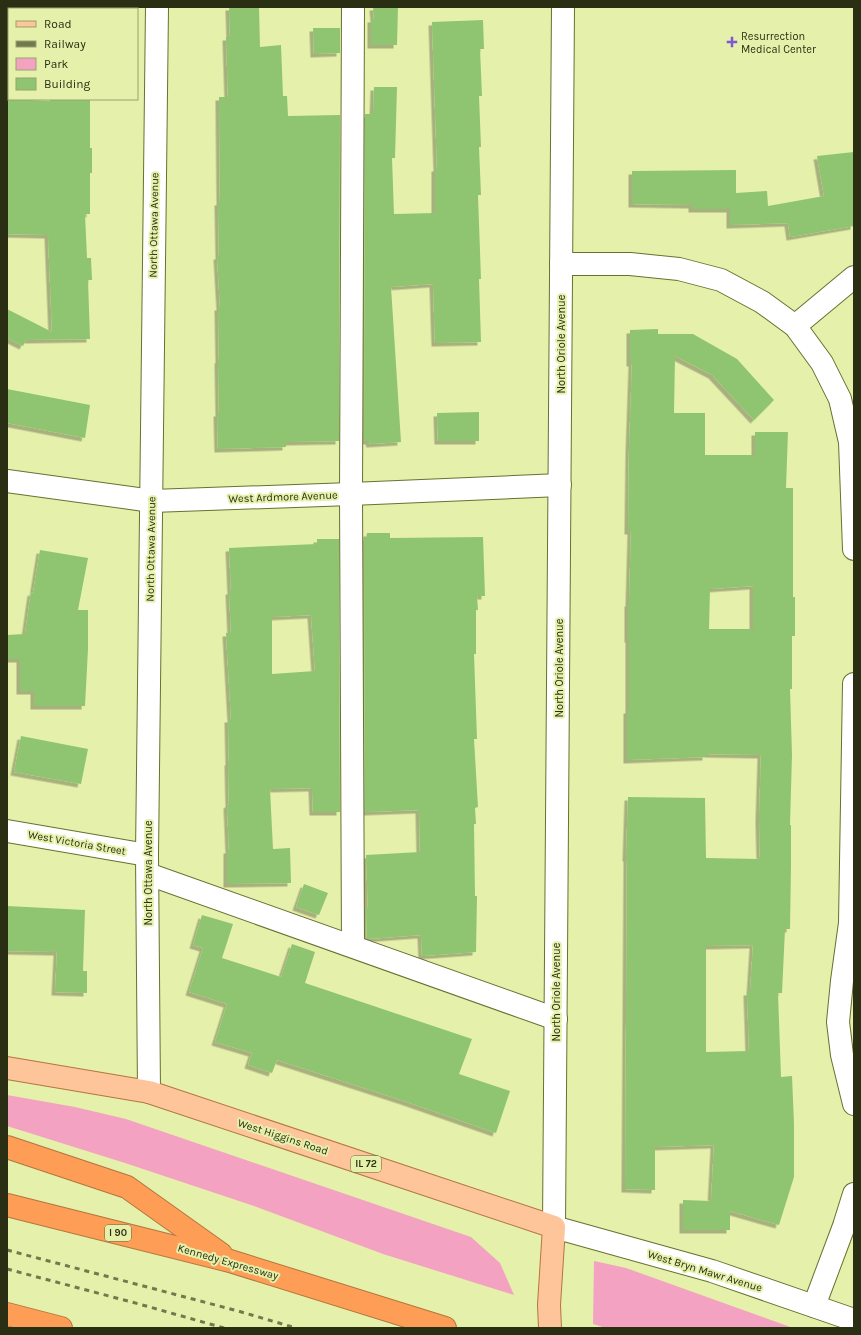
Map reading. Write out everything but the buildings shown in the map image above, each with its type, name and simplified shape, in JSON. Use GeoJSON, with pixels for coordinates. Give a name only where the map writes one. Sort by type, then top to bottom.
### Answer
{"type":"FeatureCollection","features":[{"type":"Feature","properties":{"kind":"highway"},"geometry":{"type":"LineString","coordinates":[[7,1147],[127,1187],[230,1261]]}},
{"type":"Feature","properties":{"kind":"highway","name":"Kennedy Expressway"},"geometry":{"type":"LineString","coordinates":[[7,1205],[230,1261],[446,1328]]}},
{"type":"Feature","properties":{"kind":"highway"},"geometry":{"type":"LineString","coordinates":[[14,1318],[61,1328]]}},
{"type":"Feature","properties":{"kind":"main road","name":"West Higgins Road"},"geometry":{"type":"LineString","coordinates":[[7,1068],[148,1092],[554,1227]]}},
{"type":"Feature","properties":{"kind":"main road","name":"North Oriole Avenue"},"geometry":{"type":"LineString","coordinates":[[550,1328],[549,1305],[554,1227]]}},
{"type":"Feature","properties":{"kind":"street","name":"North Ottawa Avenue"},"geometry":{"type":"LineString","coordinates":[[148,1092],[147,865],[157,7]]}},
{"type":"Feature","properties":{"kind":"street"},"geometry":{"type":"LineString","coordinates":[[353,7],[351,494],[353,946]]}},
{"type":"Feature","properties":{"kind":"street","name":"North Oriole Avenue"},"geometry":{"type":"LineString","coordinates":[[554,1227],[563,7]]}},
{"type":"Feature","properties":{"kind":"street"},"geometry":{"type":"LineString","coordinates":[[561,264],[630,264],[679,269],[721,280],[762,302],[795,326],[822,363],[840,399],[850,442],[854,549]]}},
{"type":"Feature","properties":{"kind":"street"},"geometry":{"type":"LineString","coordinates":[[795,326],[854,277]]}},
{"type":"Feature","properties":{"kind":"street","name":"West Ardmore Avenue"},"geometry":{"type":"LineString","coordinates":[[7,480],[152,501],[560,485]]}},
{"type":"Feature","properties":{"kind":"street"},"geometry":{"type":"LineString","coordinates":[[854,684],[852,923],[842,981],[838,1022],[842,1055],[854,1104]]}},
{"type":"Feature","properties":{"kind":"street","name":"West Victoria Street"},"geometry":{"type":"LineString","coordinates":[[7,831],[147,865],[353,946],[556,1019]]}},
{"type":"Feature","properties":{"kind":"street"},"geometry":{"type":"LineString","coordinates":[[814,1306],[844,1226],[854,1194]]}},
{"type":"Feature","properties":{"kind":"street","name":"West Bryn Mawr Avenue"},"geometry":{"type":"LineString","coordinates":[[554,1227],[712,1271],[854,1320]]}},
{"type":"Feature","properties":{"kind":"green space"},"geometry":{"type":"Polygon","coordinates":[[[7,1095],[75,1107],[126,1119],[471,1237],[500,1263],[514,1295],[383,1254],[251,1205],[7,1126],[7,1095]]]}},
{"type":"Feature","properties":{"kind":"green space"},"geometry":{"type":"Polygon","coordinates":[[[594,1261],[626,1268],[793,1328],[606,1328],[593,1324],[594,1261]]]}},
{"type":"Feature","properties":{"kind":"railway"},"geometry":{"type":"LineString","coordinates":[[7,1250],[238,1311],[296,1328]]}},
{"type":"Feature","properties":{"kind":"railway"},"geometry":{"type":"LineString","coordinates":[[7,1269],[224,1328]]}},
{"type":"Feature","properties":{"kind":"place","name":"Resurrection Medical Center"},"geometry":{"type":"Point","coordinates":[732,42]}}]}
